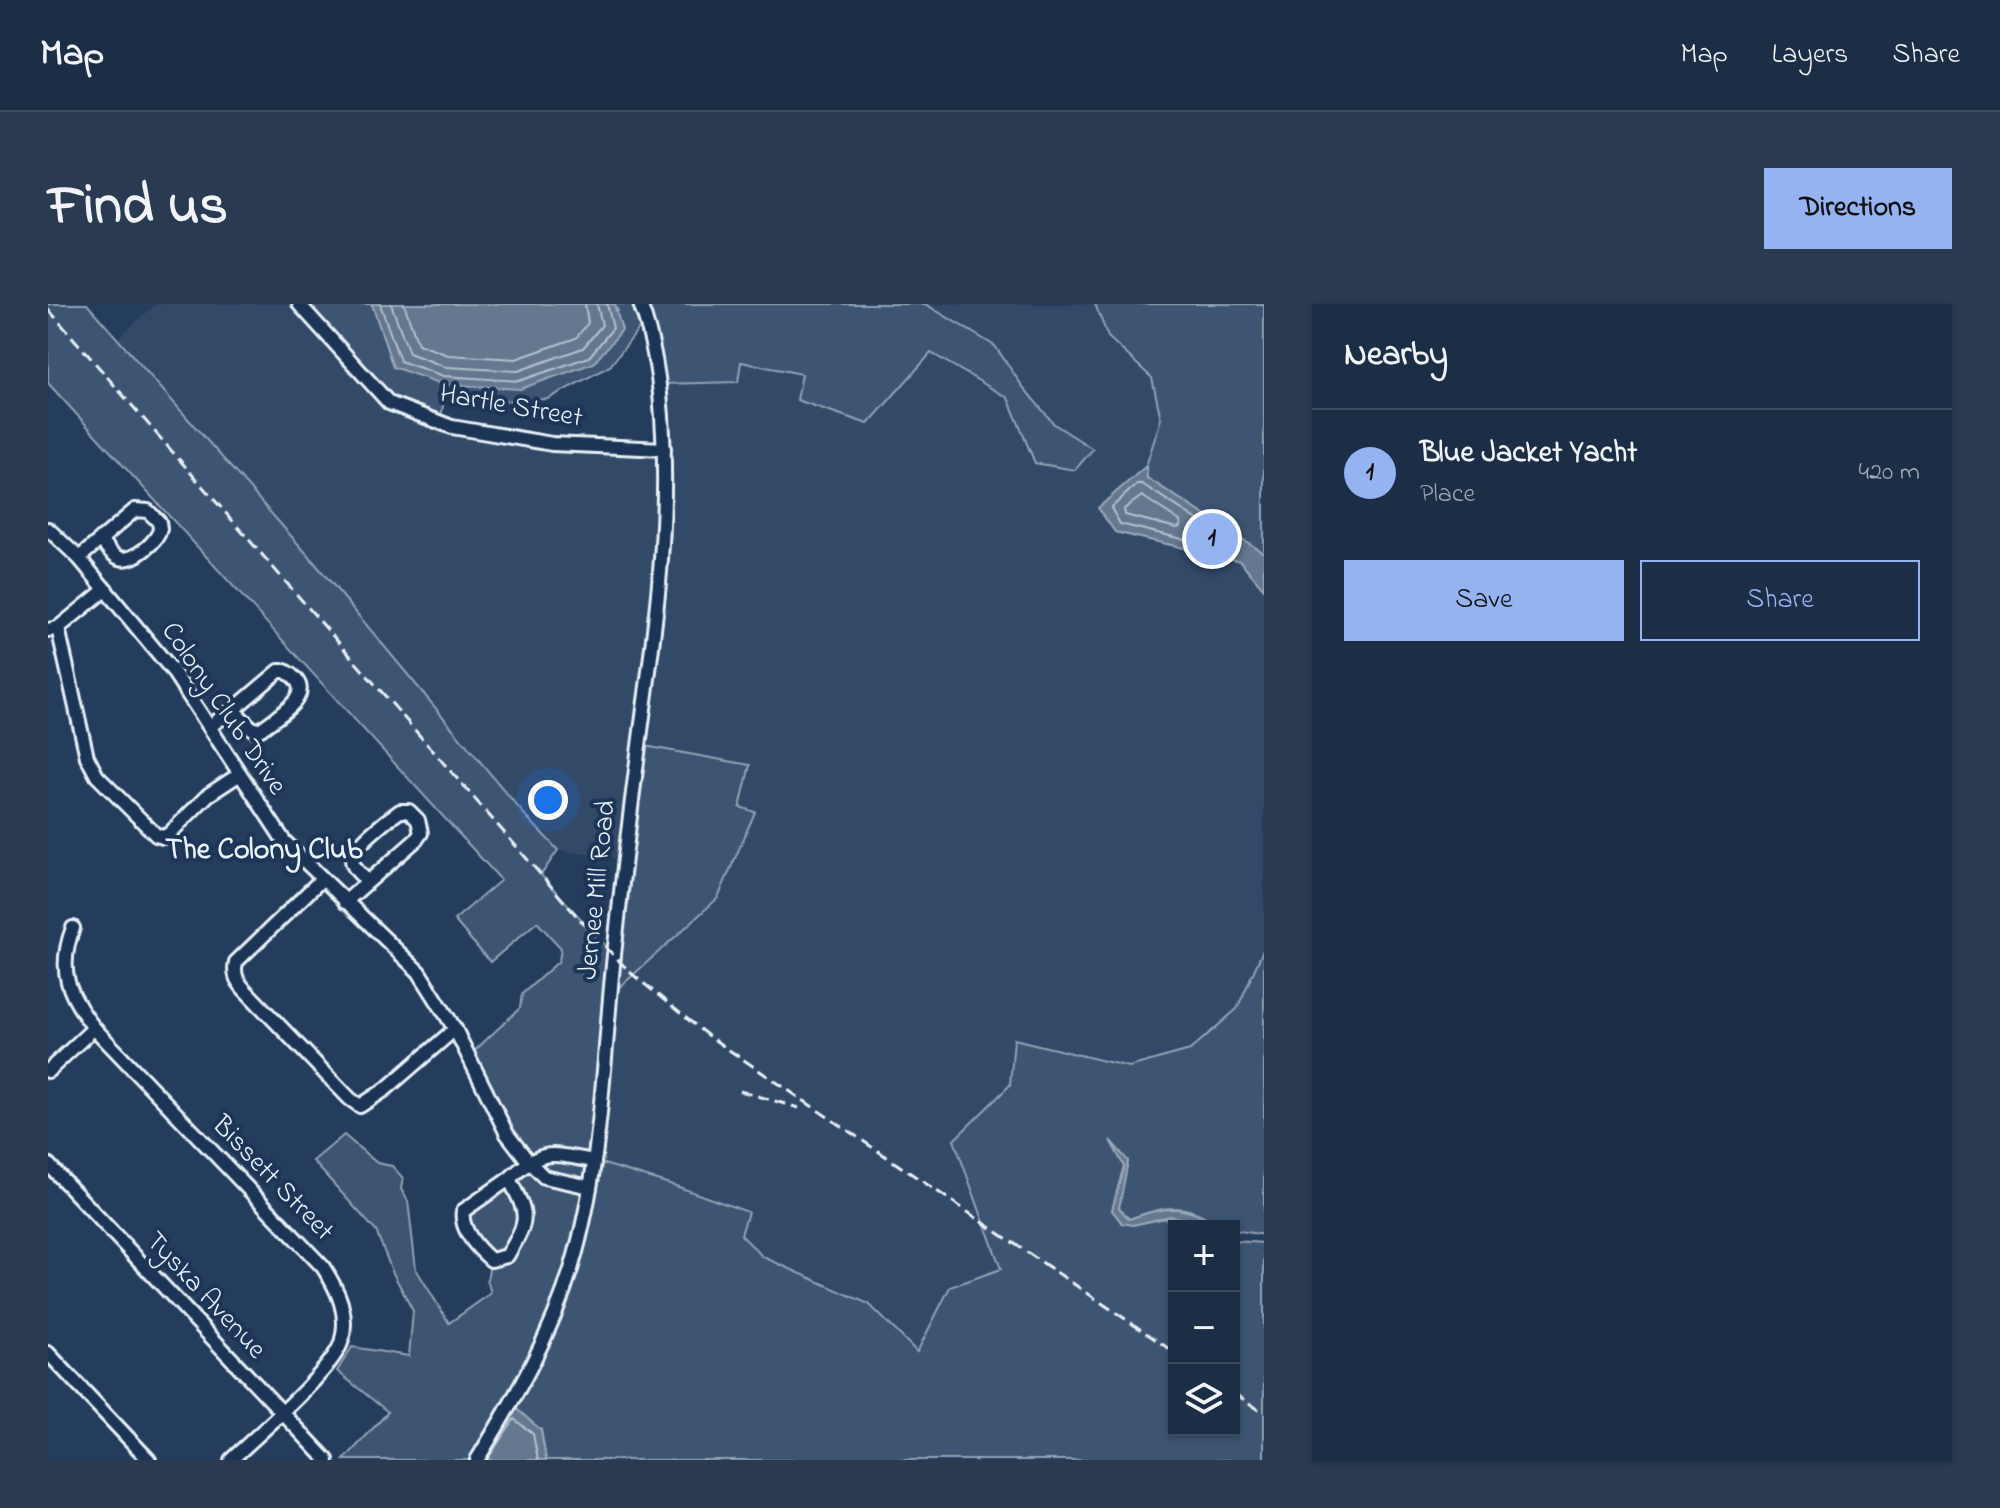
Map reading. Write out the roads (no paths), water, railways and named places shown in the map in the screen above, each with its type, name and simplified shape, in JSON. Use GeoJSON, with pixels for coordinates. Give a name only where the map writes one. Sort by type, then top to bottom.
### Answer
{"type":"FeatureCollection","features":[{"type":"Feature","properties":{"kind":"street","name":"Hartle Street"},"geometry":{"type":"LineString","coordinates":[[299,304],[389,403],[452,427],[552,444],[664,449]]}},
{"type":"Feature","properties":{"kind":"street","name":"Jernee Mill Road"},"geometry":{"type":"LineString","coordinates":[[477,1460],[534,1362],[555,1314],[572,1265],[594,1161],[617,923],[660,591],[666,508],[660,384],[651,338],[640,304]]}},
{"type":"Feature","properties":{"kind":"street"},"geometry":{"type":"LineString","coordinates":[[79,558],[100,539],[135,510],[141,508],[153,516],[160,529],[155,540],[131,558],[118,558],[100,539]]}},
{"type":"Feature","properties":{"kind":"street","name":"Colony Club Drive"},"geometry":{"type":"LineString","coordinates":[[48,529],[79,558],[172,670],[284,841],[419,972],[455,1029],[507,1134],[528,1161],[544,1177],[590,1187]]}},
{"type":"Feature","properties":{"kind":"street"},"geometry":{"type":"LineString","coordinates":[[106,589],[53,629],[87,757],[97,776],[156,835],[163,837],[208,795],[240,774]]}},
{"type":"Feature","properties":{"kind":"street"},"geometry":{"type":"LineString","coordinates":[[210,726],[279,671],[285,671],[299,682],[302,689],[299,697],[261,729],[254,730],[233,710]]}},
{"type":"Feature","properties":{"kind":"street"},"geometry":{"type":"LineString","coordinates":[[345,902],[421,833],[418,820],[409,811],[400,811],[357,848],[352,859],[355,868],[367,881]]}},
{"type":"Feature","properties":{"kind":"street"},"geometry":{"type":"LineString","coordinates":[[322,879],[236,962],[234,970],[237,980],[245,990],[360,1106],[386,1089],[455,1029]]}},
{"type":"Feature","properties":{"kind":"street","name":"Bissett Street"},"geometry":{"type":"LineString","coordinates":[[73,928],[65,949],[67,981],[77,1005],[94,1028],[323,1267],[337,1288],[343,1311],[341,1343],[329,1364],[231,1460]]}},
{"type":"Feature","properties":{"kind":"street"},"geometry":{"type":"LineString","coordinates":[[48,1071],[94,1028]]}},
{"type":"Feature","properties":{"kind":"street"},"geometry":{"type":"LineString","coordinates":[[509,1179],[522,1202],[523,1228],[507,1256],[491,1260],[480,1251],[463,1224],[463,1211],[509,1179],[528,1161],[547,1153],[594,1161]]}},
{"type":"Feature","properties":{"kind":"street","name":"Tyska Avenue"},"geometry":{"type":"LineString","coordinates":[[48,1164],[327,1460]]}},
{"type":"Feature","properties":{"kind":"street"},"geometry":{"type":"LineString","coordinates":[[48,1353],[149,1460]]}},
{"type":"Feature","properties":{"kind":"water"},"geometry":{"type":"Polygon","coordinates":[[[372,304],[614,304],[622,330],[594,363],[520,389],[442,384],[393,367],[372,304]]]}},
{"type":"Feature","properties":{"kind":"water"},"geometry":{"type":"Polygon","coordinates":[[[1146,466],[1147,478],[1264,553],[1264,589],[1240,561],[1115,532],[1098,508],[1146,466]]]}},
{"type":"Feature","properties":{"kind":"water"},"geometry":{"type":"Polygon","coordinates":[[[1110,1140],[1128,1161],[1119,1208],[1129,1219],[1175,1209],[1208,1220],[1170,1216],[1133,1225],[1122,1223],[1112,1210],[1124,1166],[1110,1140]]]}},
{"type":"Feature","properties":{"kind":"water"},"geometry":{"type":"Polygon","coordinates":[[[511,1404],[541,1430],[546,1460],[477,1460],[511,1404]]]}},
{"type":"Feature","properties":{"kind":"railway"},"geometry":{"type":"LineString","coordinates":[[48,309],[589,930],[631,973],[707,1035],[1168,1348]]}},
{"type":"Feature","properties":{"kind":"railway"},"geometry":{"type":"LineString","coordinates":[[740,1091],[799,1108]]}},
{"type":"Feature","properties":{"kind":"railway"},"geometry":{"type":"LineString","coordinates":[[1240,1397],[1264,1413]]}},
{"type":"Feature","properties":{"kind":"place","name":"Blue Jacket Yacht"},"geometry":{"type":"Point","coordinates":[1212,539]}},
{"type":"Feature","properties":{"kind":"district","name":"The Colony Club"},"geometry":{"type":"Point","coordinates":[264,851]}}]}
